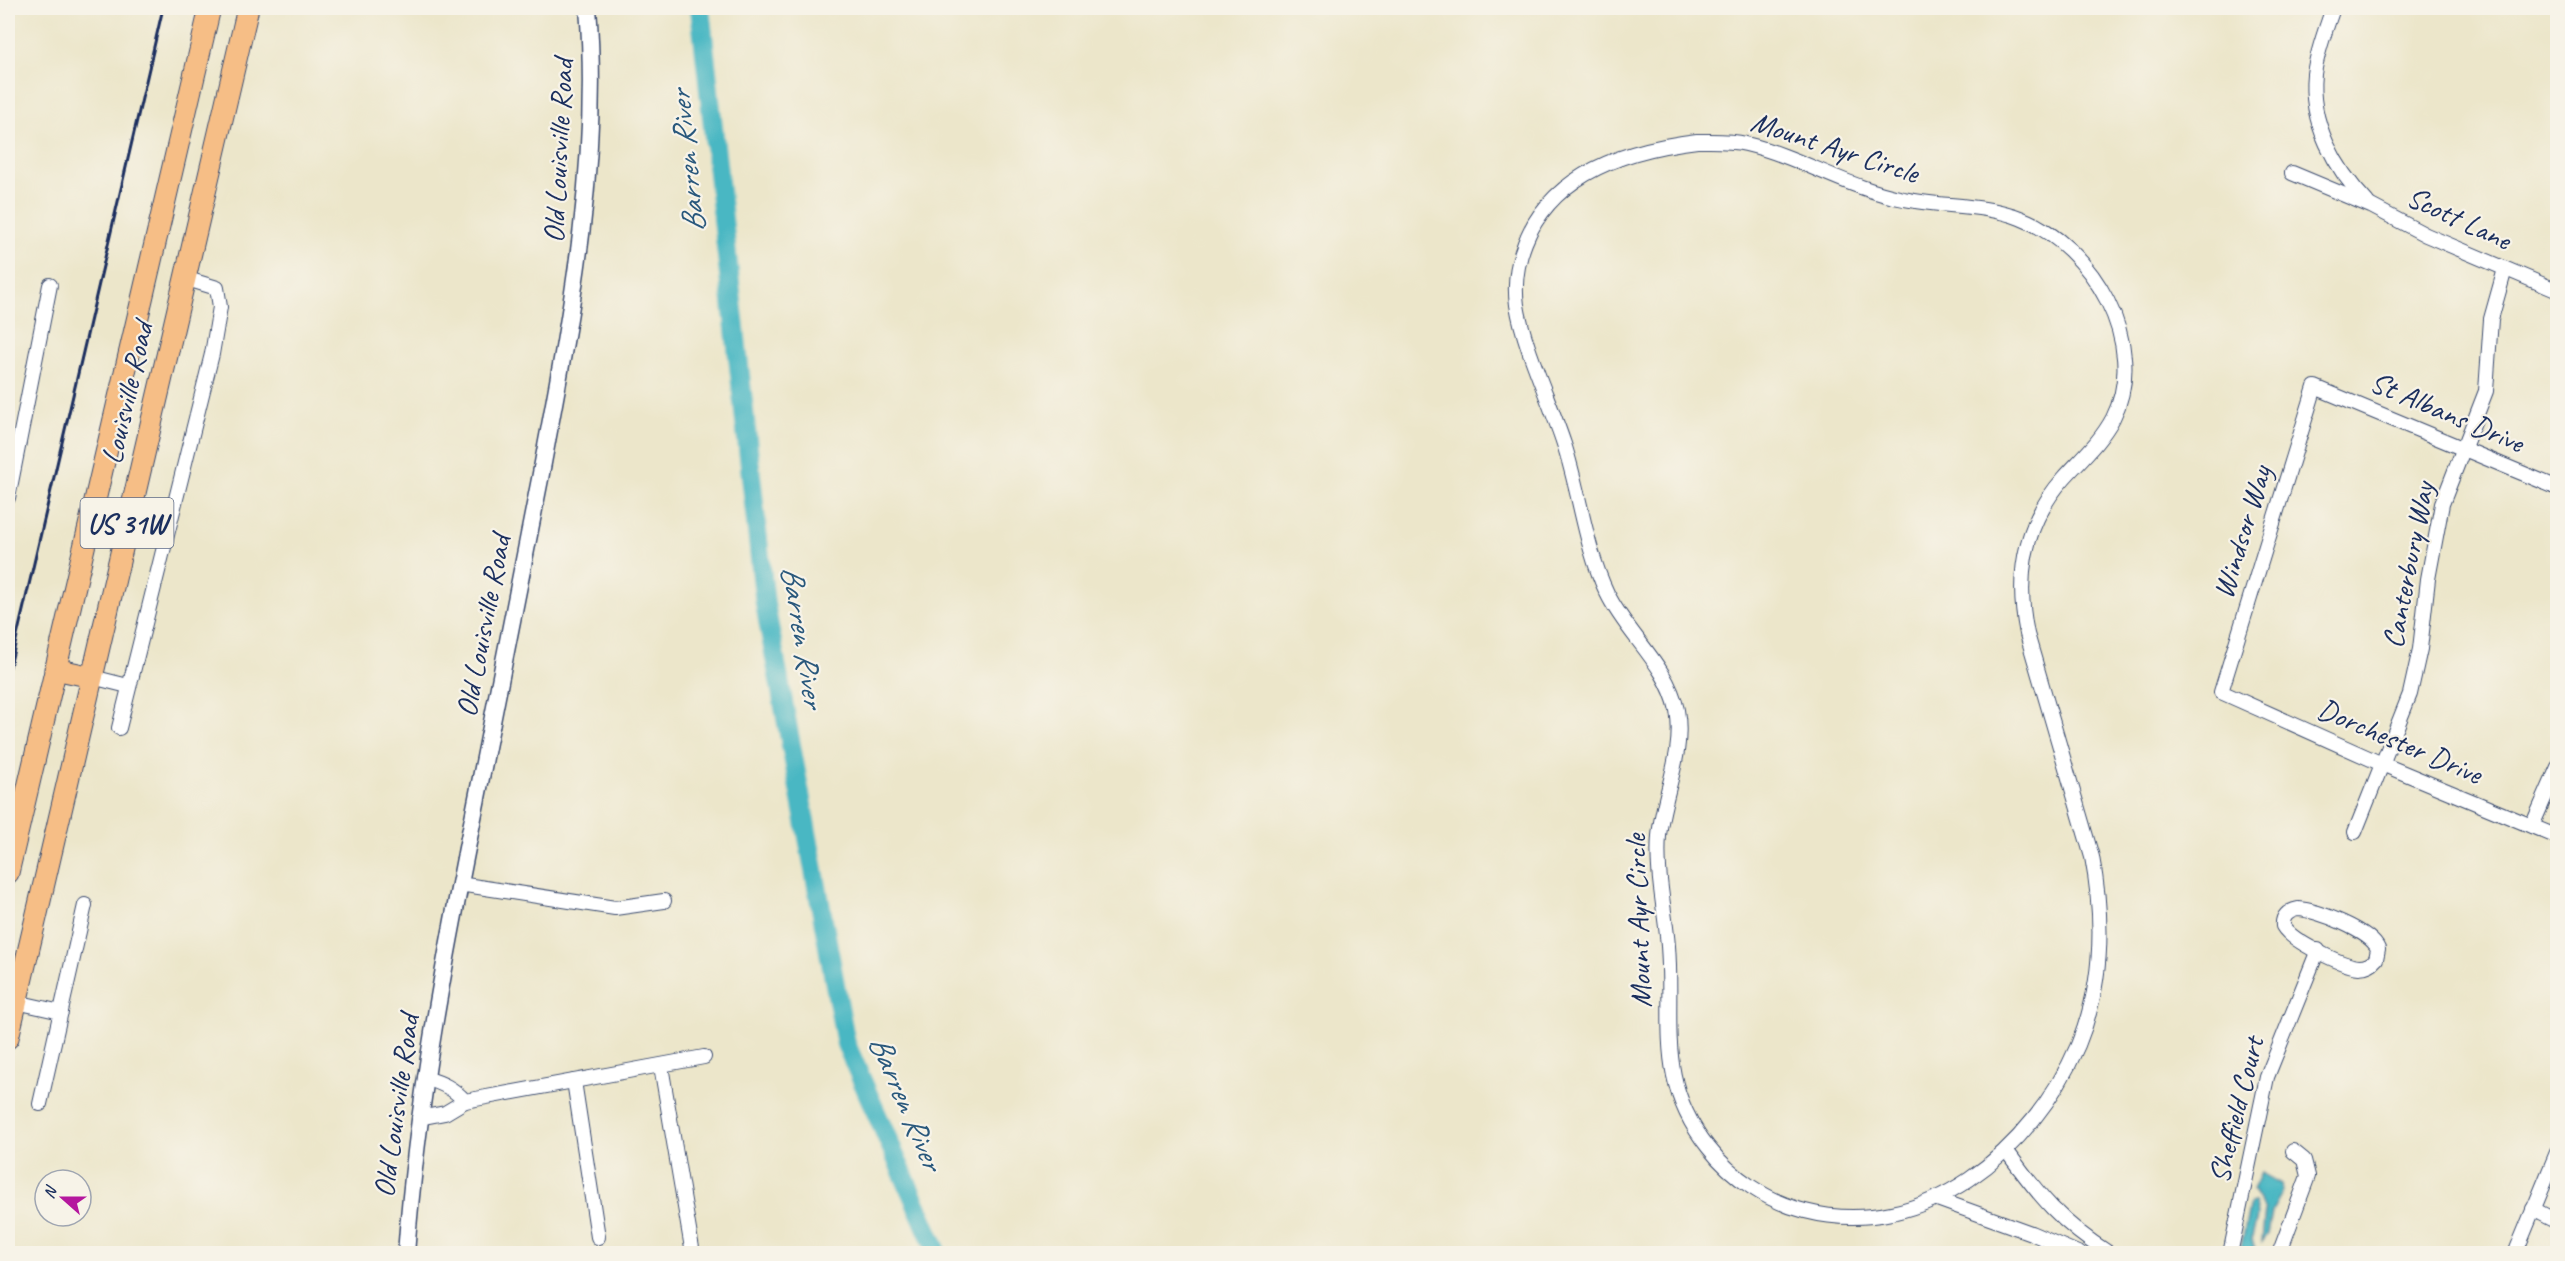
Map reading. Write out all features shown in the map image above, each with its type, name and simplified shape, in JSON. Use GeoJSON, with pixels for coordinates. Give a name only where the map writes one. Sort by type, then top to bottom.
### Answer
{"type":"FeatureCollection","features":[{"type":"Feature","properties":{"kind":"main road","name":"Louisville Road"},"geometry":{"type":"LineString","coordinates":[[8,873],[210,8]]}},
{"type":"Feature","properties":{"kind":"main road","name":"Louisville Road"},"geometry":{"type":"LineString","coordinates":[[8,1038],[12,1001],[92,677],[248,8]]}},
{"type":"Feature","properties":{"kind":"main road"},"geometry":{"type":"LineString","coordinates":[[56,669],[92,677]]}},
{"type":"Feature","properties":{"kind":"street","name":"Old Louisville Road"},"geometry":{"type":"LineString","coordinates":[[406,1254],[419,1118],[437,1000],[558,385],[580,245],[588,177],[591,120],[588,8]]}},
{"type":"Feature","properties":{"kind":"street","name":"Scott Lane"},"geometry":{"type":"LineString","coordinates":[[2333,8],[2314,74],[2314,102],[2321,129],[2336,162],[2356,191],[2371,206]]}},
{"type":"Feature","properties":{"kind":"street","name":"Mount Ayr Circle"},"geometry":{"type":"LineString","coordinates":[[1721,141],[1767,150],[1876,193],[1919,202],[1995,211],[2018,217],[2051,233],[2065,245],[2098,288],[2116,322],[2125,361],[2124,380],[2117,409],[2103,435],[2062,480],[2039,513],[2028,540],[2021,570],[2022,612],[2026,634],[2092,857],[2100,939],[2096,980],[2087,1019],[2069,1064],[2041,1109],[2006,1150],[1969,1181],[1937,1199],[1891,1214],[1857,1218],[1817,1214],[1785,1205],[1746,1183],[1716,1157],[1697,1133],[1677,1090],[1669,1053],[1668,954],[1658,855],[1662,816],[1679,735],[1678,714],[1663,674],[1625,623],[1605,588],[1592,550],[1569,459],[1526,337],[1517,302],[1516,284],[1520,258],[1539,215],[1566,186],[1603,165],[1673,144],[1721,141]]}},
{"type":"Feature","properties":{"kind":"street","name":"Scott Lane"},"geometry":{"type":"LineString","coordinates":[[2292,173],[2371,206],[2426,235],[2558,291]]}},
{"type":"Feature","properties":{"kind":"street","name":"Canterbury Way"},"geometry":{"type":"LineString","coordinates":[[2355,832],[2410,694],[2420,649],[2428,579],[2442,504],[2486,391],[2491,319],[2505,269]]}},
{"type":"Feature","properties":{"kind":"street"},"geometry":{"type":"LineString","coordinates":[[119,728],[212,354],[219,307],[217,288],[184,278]]}},
{"type":"Feature","properties":{"kind":"street"},"geometry":{"type":"LineString","coordinates":[[8,498],[50,285]]}},
{"type":"Feature","properties":{"kind":"street","name":"St Albans Drive"},"geometry":{"type":"LineString","coordinates":[[2315,387],[2558,488]]}},
{"type":"Feature","properties":{"kind":"street","name":"Windsor Way"},"geometry":{"type":"LineString","coordinates":[[2221,692],[2315,387]]}},
{"type":"Feature","properties":{"kind":"street"},"geometry":{"type":"LineString","coordinates":[[92,677],[128,686]]}},
{"type":"Feature","properties":{"kind":"street","name":"Dorchester Drive"},"geometry":{"type":"LineString","coordinates":[[2221,692],[2382,764],[2558,837]]}},
{"type":"Feature","properties":{"kind":"street"},"geometry":{"type":"LineString","coordinates":[[2532,826],[2558,767]]}},
{"type":"Feature","properties":{"kind":"street"},"geometry":{"type":"LineString","coordinates":[[459,884],[615,908],[664,901]]}},
{"type":"Feature","properties":{"kind":"street"},"geometry":{"type":"LineString","coordinates":[[40,1104],[85,905]]}},
{"type":"Feature","properties":{"kind":"street"},"geometry":{"type":"LineString","coordinates":[[2298,909],[2308,910],[2340,923],[2371,938],[2378,952],[2374,962],[2360,967],[2318,950],[2287,932],[2283,923],[2288,912],[2298,909]]}},
{"type":"Feature","properties":{"kind":"street","name":"Sheffield Court"},"geometry":{"type":"LineString","coordinates":[[2230,1254],[2267,1077],[2318,950]]}},
{"type":"Feature","properties":{"kind":"street"},"geometry":{"type":"LineString","coordinates":[[12,1001],[61,1012]]}},
{"type":"Feature","properties":{"kind":"street"},"geometry":{"type":"LineString","coordinates":[[419,1118],[445,1113],[465,1101],[705,1057]]}},
{"type":"Feature","properties":{"kind":"street"},"geometry":{"type":"LineString","coordinates":[[662,1066],[693,1254]]}},
{"type":"Feature","properties":{"kind":"street"},"geometry":{"type":"LineString","coordinates":[[426,1078],[449,1086],[465,1101]]}},
{"type":"Feature","properties":{"kind":"street"},"geometry":{"type":"LineString","coordinates":[[574,1081],[598,1237]]}},
{"type":"Feature","properties":{"kind":"street"},"geometry":{"type":"LineString","coordinates":[[2006,1150],[2048,1205],[2076,1231],[2110,1254]]}},
{"type":"Feature","properties":{"kind":"street"},"geometry":{"type":"LineString","coordinates":[[2515,1254],[2558,1150]]}},
{"type":"Feature","properties":{"kind":"street"},"geometry":{"type":"LineString","coordinates":[[2278,1254],[2308,1176],[2304,1160],[2293,1151]]}},
{"type":"Feature","properties":{"kind":"street"},"geometry":{"type":"LineString","coordinates":[[1937,1199],[2031,1233],[2080,1254]]}},
{"type":"Feature","properties":{"kind":"street"},"geometry":{"type":"LineString","coordinates":[[2533,1209],[2558,1222]]}},
{"type":"Feature","properties":{"kind":"water"},"geometry":{"type":"Polygon","coordinates":[[[2261,1173],[2281,1184],[2283,1191],[2272,1211],[2268,1234],[2262,1242],[2265,1210],[2253,1190],[2261,1173]]]}},
{"type":"Feature","properties":{"kind":"water"},"geometry":{"type":"Polygon","coordinates":[[[2250,1203],[2254,1203],[2257,1214],[2252,1238],[2256,1253],[2240,1253],[2250,1203]]]}},
{"type":"Feature","properties":{"kind":"waterway","name":"Barren River"},"geometry":{"type":"LineString","coordinates":[[700,8],[765,604],[846,1044],[938,1254]]}},
{"type":"Feature","properties":{"kind":"railway"},"geometry":{"type":"LineString","coordinates":[[8,675],[163,8]]}}]}
